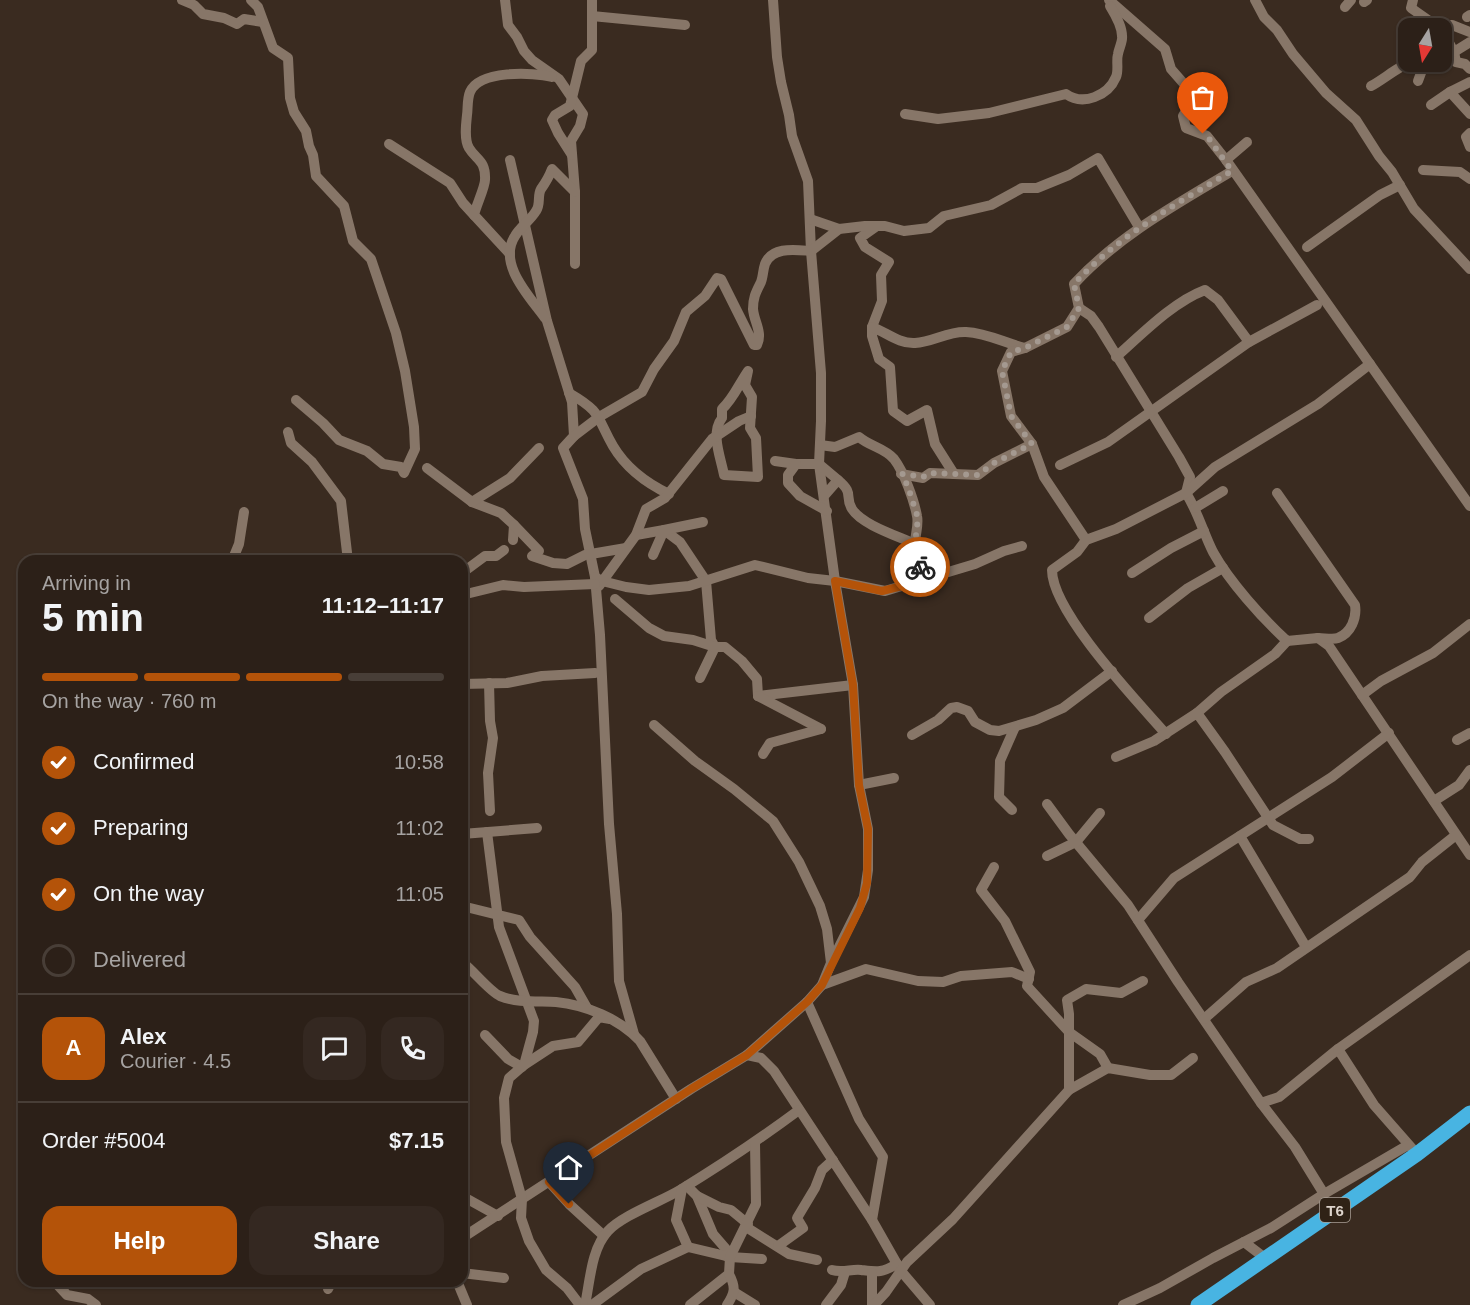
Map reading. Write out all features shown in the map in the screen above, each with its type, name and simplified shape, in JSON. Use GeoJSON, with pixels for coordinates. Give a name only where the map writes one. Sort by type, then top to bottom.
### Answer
{"type":"FeatureCollection","features":[{"type":"Feature","properties":{"kind":"highway","name":"T6"},"geometry":{"type":"LineString","coordinates":[[1198,1305],[1412,1149],[1470,1113]]}},
{"type":"Feature","properties":{"kind":"street"},"geometry":{"type":"LineString","coordinates":[[182,0],[194,5],[203,14],[224,18],[237,24],[244,19],[263,22]]}},
{"type":"Feature","properties":{"kind":"street"},"geometry":{"type":"LineString","coordinates":[[505,0],[508,25],[524,51],[532,60],[559,79],[583,114],[580,126],[571,141],[574,158],[575,264]]}},
{"type":"Feature","properties":{"kind":"street"},"geometry":{"type":"LineString","coordinates":[[574,158],[552,120],[555,115],[568,107],[572,100],[581,61],[592,50],[592,0]]}},
{"type":"Feature","properties":{"kind":"street"},"geometry":{"type":"LineString","coordinates":[[468,1234],[747,1055],[807,1002],[822,985],[860,908],[867,883],[868,829],[859,785],[853,685],[835,581],[819,464],[821,373],[811,251],[808,177],[792,136],[778,69],[773,0]]}},
{"type":"Feature","properties":{"kind":"street"},"geometry":{"type":"LineString","coordinates":[[905,114],[938,119],[989,113],[1066,94],[1073,99],[1092,100],[1106,89],[1116,76],[1117,57],[1123,37],[1108,0]]}},
{"type":"Feature","properties":{"kind":"street"},"geometry":{"type":"LineString","coordinates":[[1108,0],[1165,49],[1171,69],[1185,85],[1187,109],[1183,116],[1186,128],[1207,136],[1226,160],[1470,506]]}},
{"type":"Feature","properties":{"kind":"street"},"geometry":{"type":"LineString","coordinates":[[1255,0],[1264,16],[1278,30],[1293,54],[1326,93],[1356,120],[1426,224],[1442,237],[1470,269]]}},
{"type":"Feature","properties":{"kind":"street"},"geometry":{"type":"LineString","coordinates":[[255,2],[273,48],[288,58],[290,98],[294,112],[306,131],[316,176],[344,206],[353,241],[371,259],[396,333],[414,427],[415,449],[404,473],[401,467],[383,464],[367,451],[339,440],[296,400]]}},
{"type":"Feature","properties":{"kind":"street"},"geometry":{"type":"LineString","coordinates":[[1410,3],[1428,18]]}},
{"type":"Feature","properties":{"kind":"street"},"geometry":{"type":"LineString","coordinates":[[592,16],[685,25]]}},
{"type":"Feature","properties":{"kind":"street"},"geometry":{"type":"LineString","coordinates":[[1452,25],[1470,32]]}},
{"type":"Feature","properties":{"kind":"street"},"geometry":{"type":"LineString","coordinates":[[1454,52],[1470,42]]}},
{"type":"Feature","properties":{"kind":"street"},"geometry":{"type":"LineString","coordinates":[[1452,48],[1456,62],[1465,64],[1470,69]]}},
{"type":"Feature","properties":{"kind":"street"},"geometry":{"type":"LineString","coordinates":[[1371,86],[1398,69]]}},
{"type":"Feature","properties":{"kind":"street"},"geometry":{"type":"LineString","coordinates":[[1418,81],[1421,72]]}},
{"type":"Feature","properties":{"kind":"street"},"geometry":{"type":"LineString","coordinates":[[474,215],[485,180],[482,161],[468,147],[466,124],[470,92],[479,81],[524,73],[537,73],[559,79]]}},
{"type":"Feature","properties":{"kind":"street"},"geometry":{"type":"LineString","coordinates":[[1431,105],[1470,82]]}},
{"type":"Feature","properties":{"kind":"street"},"geometry":{"type":"LineString","coordinates":[[1450,92],[1470,114]]}},
{"type":"Feature","properties":{"kind":"street"},"geometry":{"type":"LineString","coordinates":[[1470,134],[1466,138],[1470,147]]}},
{"type":"Feature","properties":{"kind":"street"},"geometry":{"type":"LineString","coordinates":[[1226,160],[1247,142]]}},
{"type":"Feature","properties":{"kind":"street"},"geometry":{"type":"LineString","coordinates":[[389,144],[450,183],[463,203],[510,254],[516,276],[547,321]]}},
{"type":"Feature","properties":{"kind":"street"},"geometry":{"type":"LineString","coordinates":[[810,219],[839,229],[877,226],[904,231],[929,228],[944,216],[991,205],[1022,188],[1037,188],[1069,175],[1098,158],[1139,227]]}},
{"type":"Feature","properties":{"kind":"street"},"geometry":{"type":"LineString","coordinates":[[510,160],[547,321],[574,413],[574,435]]}},
{"type":"Feature","properties":{"kind":"street"},"geometry":{"type":"LineString","coordinates":[[510,254],[514,238],[537,210],[540,191],[546,184],[552,169],[575,192]]}},
{"type":"Feature","properties":{"kind":"street"},"geometry":{"type":"LineString","coordinates":[[1423,170],[1460,172],[1470,179]]}},
{"type":"Feature","properties":{"kind":"street"},"geometry":{"type":"LineString","coordinates":[[1086,540],[1044,477],[1032,444],[1011,416],[1002,371],[1011,352],[1025,348],[1067,327],[1079,308],[1074,284],[1089,268],[1139,227],[1232,171]]}},
{"type":"Feature","properties":{"kind":"street"},"geometry":{"type":"LineString","coordinates":[[1307,247],[1380,195],[1400,186]]}},
{"type":"Feature","properties":{"kind":"street"},"geometry":{"type":"LineString","coordinates":[[877,226],[860,238],[865,247],[889,262],[881,275],[882,301],[872,327],[872,336],[879,359],[890,367],[893,411],[907,421],[927,410],[935,444],[954,474]]}},
{"type":"Feature","properties":{"kind":"street"},"geometry":{"type":"LineString","coordinates":[[676,1099],[634,1034],[618,981],[597,583],[585,530],[583,499],[563,448],[574,435],[643,390],[674,341],[686,312],[704,298],[717,278],[721,279],[754,345],[757,345],[760,334],[754,313],[754,295],[761,281],[766,260],[775,252],[811,251],[839,229]]}},
{"type":"Feature","properties":{"kind":"street"},"geometry":{"type":"LineString","coordinates":[[1116,357],[1162,317],[1205,290],[1218,300],[1250,342]]}},
{"type":"Feature","properties":{"kind":"street"},"geometry":{"type":"LineString","coordinates":[[1060,465],[1108,442],[1250,342],[1317,305]]}},
{"type":"Feature","properties":{"kind":"street"},"geometry":{"type":"LineString","coordinates":[[1079,308],[1091,316],[1190,477],[1186,493],[1195,508],[1214,554],[1269,624],[1287,641]]}},
{"type":"Feature","properties":{"kind":"street"},"geometry":{"type":"LineString","coordinates":[[872,327],[897,340],[915,343],[952,332],[965,332],[986,334],[1001,342],[1025,348]]}},
{"type":"Feature","properties":{"kind":"street"},"geometry":{"type":"LineString","coordinates":[[1166,734],[1074,622],[1052,579],[1052,570],[1077,552],[1086,540],[1116,529],[1186,493],[1215,467],[1318,404],[1370,364]]}},
{"type":"Feature","properties":{"kind":"street"},"geometry":{"type":"LineString","coordinates":[[748,371],[745,385],[752,397],[751,416],[750,428],[756,438],[758,477],[724,475],[716,436],[717,425],[722,418],[722,409],[730,402],[737,386],[748,371]]}},
{"type":"Feature","properties":{"kind":"street"},"geometry":{"type":"LineString","coordinates":[[569,393],[588,404],[599,417],[613,447],[631,468],[646,483],[669,494]]}},
{"type":"Feature","properties":{"kind":"street"},"geometry":{"type":"LineString","coordinates":[[597,583],[636,535],[646,509],[661,502],[669,494],[716,436],[751,416]]}},
{"type":"Feature","properties":{"kind":"street"},"geometry":{"type":"LineString","coordinates":[[288,432],[291,443],[312,462],[341,501],[347,555]]}},
{"type":"Feature","properties":{"kind":"street"},"geometry":{"type":"LineString","coordinates":[[820,445],[835,447],[859,437],[894,458],[908,487],[918,518],[915,544],[920,567],[918,582]]}},
{"type":"Feature","properties":{"kind":"street"},"geometry":{"type":"LineString","coordinates":[[902,474],[923,477],[930,473],[978,475],[994,463],[1032,444]]}},
{"type":"Feature","properties":{"kind":"street"},"geometry":{"type":"LineString","coordinates":[[472,502],[510,478],[539,448]]}},
{"type":"Feature","properties":{"kind":"street"},"geometry":{"type":"LineString","coordinates":[[775,461],[819,464],[848,488],[852,508],[868,522],[915,544]]}},
{"type":"Feature","properties":{"kind":"street"},"geometry":{"type":"LineString","coordinates":[[796,464],[788,475],[788,483],[800,496],[827,511]]}},
{"type":"Feature","properties":{"kind":"street"},"geometry":{"type":"LineString","coordinates":[[427,468],[472,502],[501,513],[538,550],[538,553],[531,555],[537,559],[567,564],[582,555],[626,548]]}},
{"type":"Feature","properties":{"kind":"street"},"geometry":{"type":"LineString","coordinates":[[824,495],[838,480]]}},
{"type":"Feature","properties":{"kind":"street"},"geometry":{"type":"LineString","coordinates":[[1195,508],[1211,500],[1223,490]]}},
{"type":"Feature","properties":{"kind":"street"},"geometry":{"type":"LineString","coordinates":[[1116,757],[1166,734],[1275,654],[1287,641],[1337,639],[1349,631],[1356,614],[1355,605],[1277,493]]}},
{"type":"Feature","properties":{"kind":"street"},"geometry":{"type":"LineString","coordinates":[[234,555],[239,544],[244,512]]}},
{"type":"Feature","properties":{"kind":"street"},"geometry":{"type":"LineString","coordinates":[[636,535],[703,522]]}},
{"type":"Feature","properties":{"kind":"street"},"geometry":{"type":"LineString","coordinates":[[513,540],[514,525]]}},
{"type":"Feature","properties":{"kind":"street"},"geometry":{"type":"LineString","coordinates":[[652,555],[664,530]]}},
{"type":"Feature","properties":{"kind":"street"},"geometry":{"type":"LineString","coordinates":[[664,530],[680,542],[706,581],[711,640],[716,647]]}},
{"type":"Feature","properties":{"kind":"street"},"geometry":{"type":"LineString","coordinates":[[1132,573],[1171,548],[1204,531]]}},
{"type":"Feature","properties":{"kind":"street"},"geometry":{"type":"LineString","coordinates":[[468,594],[503,585],[524,587],[597,583],[649,590],[689,586],[755,565],[808,578],[882,591],[975,564],[1022,546]]}},
{"type":"Feature","properties":{"kind":"street"},"geometry":{"type":"LineString","coordinates":[[468,569],[485,556],[496,556],[504,550]]}},
{"type":"Feature","properties":{"kind":"street"},"geometry":{"type":"LineString","coordinates":[[1149,618],[1188,588],[1223,568]]}},
{"type":"Feature","properties":{"kind":"street"},"geometry":{"type":"LineString","coordinates":[[599,618],[626,587]]}},
{"type":"Feature","properties":{"kind":"street"},"geometry":{"type":"LineString","coordinates":[[615,599],[649,628],[664,636],[725,647],[742,661],[757,679],[758,696]]}},
{"type":"Feature","properties":{"kind":"street"},"geometry":{"type":"LineString","coordinates":[[1362,695],[1381,681],[1433,653],[1470,624]]}},
{"type":"Feature","properties":{"kind":"street"},"geometry":{"type":"LineString","coordinates":[[1318,638],[1329,646],[1470,855]]}},
{"type":"Feature","properties":{"kind":"street"},"geometry":{"type":"LineString","coordinates":[[699,678],[716,647]]}},
{"type":"Feature","properties":{"kind":"street"},"geometry":{"type":"LineString","coordinates":[[912,735],[938,720],[951,708],[957,707],[968,711],[975,722],[990,730],[999,731],[1015,727],[1063,708],[1112,671]]}},
{"type":"Feature","properties":{"kind":"street"},"geometry":{"type":"LineString","coordinates":[[468,684],[507,683],[566,674],[595,673]]}},
{"type":"Feature","properties":{"kind":"street"},"geometry":{"type":"LineString","coordinates":[[489,683],[493,738],[488,773],[490,811]]}},
{"type":"Feature","properties":{"kind":"street"},"geometry":{"type":"LineString","coordinates":[[758,696],[853,685]]}},
{"type":"Feature","properties":{"kind":"street"},"geometry":{"type":"LineString","coordinates":[[758,696],[821,729],[770,743],[763,754]]}},
{"type":"Feature","properties":{"kind":"street"},"geometry":{"type":"LineString","coordinates":[[1197,712],[1273,825],[1300,839],[1309,839]]}},
{"type":"Feature","properties":{"kind":"street"},"geometry":{"type":"LineString","coordinates":[[654,725],[695,761],[773,821],[799,862],[820,906],[827,929],[831,963]]}},
{"type":"Feature","properties":{"kind":"street"},"geometry":{"type":"LineString","coordinates":[[1012,810],[999,797],[1000,761],[1015,727]]}},
{"type":"Feature","properties":{"kind":"street"},"geometry":{"type":"LineString","coordinates":[[999,731],[1008,743]]}},
{"type":"Feature","properties":{"kind":"street"},"geometry":{"type":"LineString","coordinates":[[1138,920],[1174,878],[1332,777],[1389,733]]}},
{"type":"Feature","properties":{"kind":"street"},"geometry":{"type":"LineString","coordinates":[[1457,740],[1470,733]]}},
{"type":"Feature","properties":{"kind":"street"},"geometry":{"type":"LineString","coordinates":[[1434,801],[1459,785],[1470,770]]}},
{"type":"Feature","properties":{"kind":"street"},"geometry":{"type":"LineString","coordinates":[[859,785],[894,778]]}},
{"type":"Feature","properties":{"kind":"street"},"geometry":{"type":"LineString","coordinates":[[1047,804],[1128,905],[1261,1103],[1295,1147],[1324,1194]]}},
{"type":"Feature","properties":{"kind":"street"},"geometry":{"type":"LineString","coordinates":[[1047,856],[1076,842],[1100,813]]}},
{"type":"Feature","properties":{"kind":"street"},"geometry":{"type":"LineString","coordinates":[[468,834],[537,828]]}},
{"type":"Feature","properties":{"kind":"street"},"geometry":{"type":"LineString","coordinates":[[487,832],[499,927],[534,1022],[523,1066]]}},
{"type":"Feature","properties":{"kind":"street"},"geometry":{"type":"LineString","coordinates":[[1204,1019],[1246,982],[1277,968],[1410,877],[1422,862],[1456,835]]}},
{"type":"Feature","properties":{"kind":"street"},"geometry":{"type":"LineString","coordinates":[[1239,836],[1306,947]]}},
{"type":"Feature","properties":{"kind":"street"},"geometry":{"type":"LineString","coordinates":[[994,867],[981,890],[1005,921],[1030,972],[1027,986],[1069,1032],[1100,1054],[1108,1068]]}},
{"type":"Feature","properties":{"kind":"street"},"geometry":{"type":"LineString","coordinates":[[468,908],[497,916],[513,917],[523,924],[530,937],[575,987],[588,1008]]}},
{"type":"Feature","properties":{"kind":"street"},"geometry":{"type":"LineString","coordinates":[[1261,1103],[1280,1097],[1338,1049],[1470,956]]}},
{"type":"Feature","properties":{"kind":"street"},"geometry":{"type":"LineString","coordinates":[[468,968],[496,994],[503,997],[525,1001],[559,1002],[588,1008],[634,1034]]}},
{"type":"Feature","properties":{"kind":"street"},"geometry":{"type":"LineString","coordinates":[[822,985],[866,969],[918,981],[943,982],[961,976],[1012,972],[1029,979]]}},
{"type":"Feature","properties":{"kind":"street"},"geometry":{"type":"LineString","coordinates":[[1069,1090],[1067,1000],[1086,989],[1121,993],[1143,981]]}},
{"type":"Feature","properties":{"kind":"street"},"geometry":{"type":"LineString","coordinates":[[807,1002],[859,1119],[883,1157],[872,1220]]}},
{"type":"Feature","properties":{"kind":"street"},"geometry":{"type":"LineString","coordinates":[[580,1305],[567,1288],[546,1270],[529,1241],[521,1218],[522,1199],[506,1142],[504,1098],[509,1078],[523,1066],[553,1046],[578,1042],[599,1017],[610,1019]]}},
{"type":"Feature","properties":{"kind":"street"},"geometry":{"type":"LineString","coordinates":[[485,1035],[508,1059],[523,1066]]}},
{"type":"Feature","properties":{"kind":"street"},"geometry":{"type":"LineString","coordinates":[[1124,1305],[1271,1228],[1324,1194],[1412,1149],[1374,1105],[1338,1049]]}},
{"type":"Feature","properties":{"kind":"street"},"geometry":{"type":"LineString","coordinates":[[747,1055],[760,1058],[774,1071],[872,1220],[899,1267],[930,1305]]}},
{"type":"Feature","properties":{"kind":"street"},"geometry":{"type":"LineString","coordinates":[[832,1270],[845,1272],[860,1270],[872,1273],[899,1267],[907,1262],[953,1219],[1069,1090],[1108,1068],[1150,1075],[1172,1075],[1194,1058]]}},
{"type":"Feature","properties":{"kind":"street"},"geometry":{"type":"LineString","coordinates":[[585,1305],[595,1255],[604,1236],[619,1222],[684,1187],[755,1143],[799,1110]]}},
{"type":"Feature","properties":{"kind":"street"},"geometry":{"type":"LineString","coordinates":[[728,1257],[747,1225],[757,1202],[755,1143]]}},
{"type":"Feature","properties":{"kind":"street"},"geometry":{"type":"LineString","coordinates":[[778,1246],[803,1228],[797,1218],[815,1188],[822,1170],[832,1160]]}},
{"type":"Feature","properties":{"kind":"street"},"geometry":{"type":"LineString","coordinates":[[549,1182],[604,1236]]}},
{"type":"Feature","properties":{"kind":"street"},"geometry":{"type":"LineString","coordinates":[[684,1187],[718,1207],[731,1210],[747,1225],[789,1254],[817,1260]]}},
{"type":"Feature","properties":{"kind":"street"},"geometry":{"type":"LineString","coordinates":[[684,1187],[676,1220],[688,1246]]}},
{"type":"Feature","properties":{"kind":"street"},"geometry":{"type":"LineString","coordinates":[[697,1196],[713,1234],[726,1249],[729,1274],[735,1285],[727,1305]]}},
{"type":"Feature","properties":{"kind":"street"},"geometry":{"type":"LineString","coordinates":[[468,1199],[498,1216]]}},
{"type":"Feature","properties":{"kind":"street"},"geometry":{"type":"LineString","coordinates":[[1244,1242],[1265,1258]]}},
{"type":"Feature","properties":{"kind":"street"},"geometry":{"type":"LineString","coordinates":[[592,1305],[641,1269],[688,1246],[728,1257],[762,1259]]}},
{"type":"Feature","properties":{"kind":"street"},"geometry":{"type":"LineString","coordinates":[[873,1305],[886,1292],[899,1267]]}},
{"type":"Feature","properties":{"kind":"street"},"geometry":{"type":"LineString","coordinates":[[826,1305],[841,1285],[845,1272]]}},
{"type":"Feature","properties":{"kind":"street"},"geometry":{"type":"LineString","coordinates":[[872,1273],[873,1305]]}},
{"type":"Feature","properties":{"kind":"street"},"geometry":{"type":"LineString","coordinates":[[690,1305],[729,1274]]}},
{"type":"Feature","properties":{"kind":"street"},"geometry":{"type":"LineString","coordinates":[[468,1275],[504,1278]]}},
{"type":"Feature","properties":{"kind":"street"},"geometry":{"type":"LineString","coordinates":[[60,1287],[67,1295],[88,1299],[96,1305]]}},
{"type":"Feature","properties":{"kind":"street"},"geometry":{"type":"LineString","coordinates":[[460,1287],[467,1305]]}},
{"type":"Feature","properties":{"kind":"street"},"geometry":{"type":"LineString","coordinates":[[734,1292],[755,1305]]}},
{"type":"Feature","properties":{"kind":"way so far"},"geometry":{"type":"LineString","coordinates":[[920,567],[915,544],[918,518],[902,474],[923,477],[930,473],[978,475],[994,463],[1032,444],[1011,416],[1002,371],[1011,352],[1025,348],[1067,327],[1079,308],[1074,284],[1089,268],[1139,227],[1232,171],[1226,160],[1203,134]]}},
{"type":"Feature","properties":{"kind":"route"},"geometry":{"type":"LineString","coordinates":[[569,1204],[549,1182],[747,1055],[807,1002],[822,985],[860,908],[868,870],[868,829],[859,785],[853,685],[835,581],[888,591],[918,582],[920,567]]}}]}
